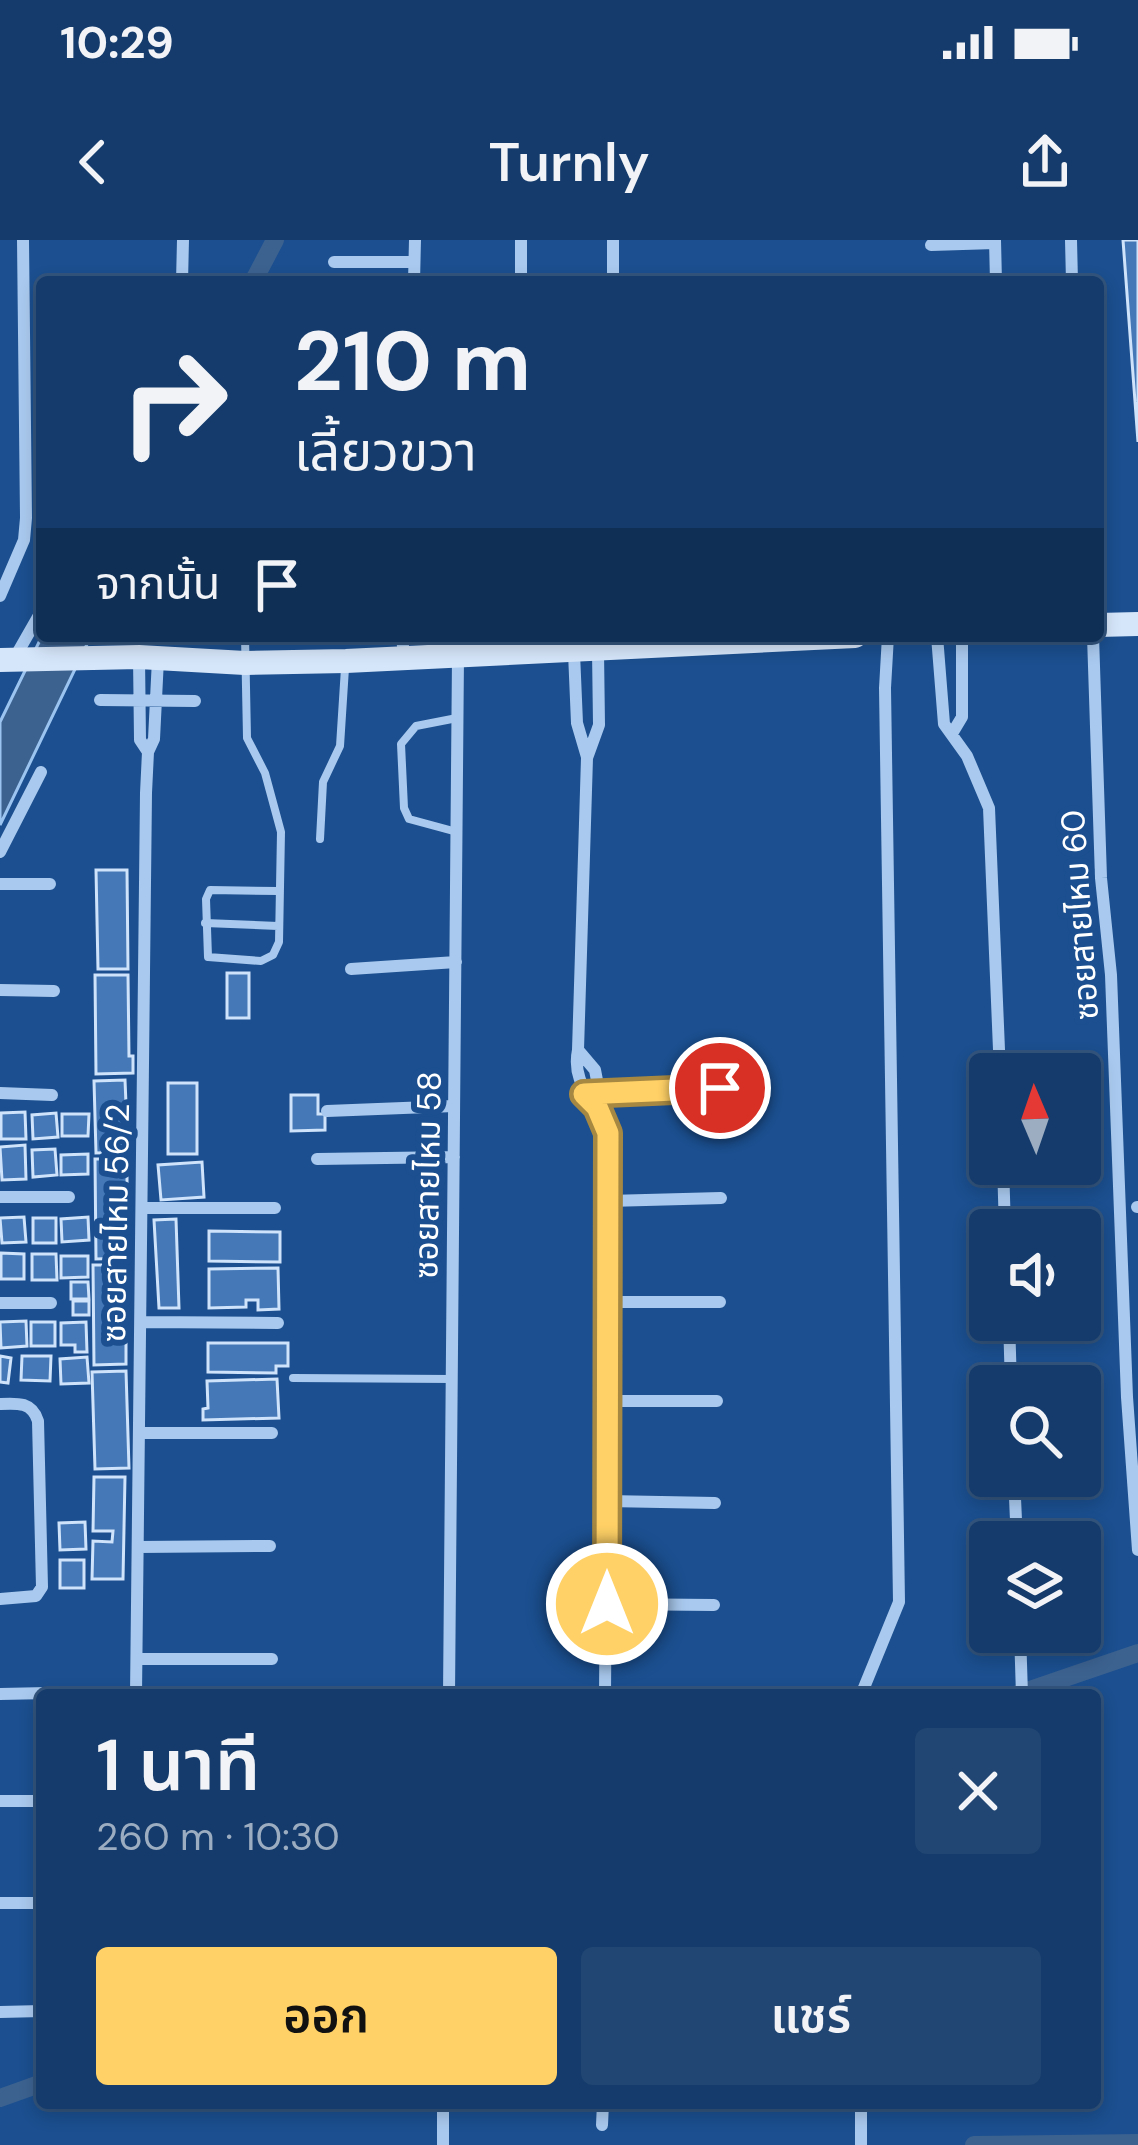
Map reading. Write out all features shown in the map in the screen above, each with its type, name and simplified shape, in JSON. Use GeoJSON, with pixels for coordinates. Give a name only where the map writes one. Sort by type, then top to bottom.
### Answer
{"type":"FeatureCollection","features":[{"type":"Feature","properties":{"kind":"main road"},"geometry":{"type":"LineString","coordinates":[[1104,625],[1138,624]]}},
{"type":"Feature","properties":{"kind":"main road"},"geometry":{"type":"LineString","coordinates":[[12,660],[125,653],[245,663],[346,661],[414,646],[458,656],[512,645],[587,648],[721,642]]}},
{"type":"Feature","properties":{"kind":"street"},"geometry":{"type":"LineString","coordinates":[[0,596],[24,540],[26,518],[23,240]]}},
{"type":"Feature","properties":{"kind":"street"},"geometry":{"type":"LineString","coordinates":[[182,276],[183,240]]}},
{"type":"Feature","properties":{"kind":"street"},"geometry":{"type":"LineString","coordinates":[[414,276],[415,240]]}},
{"type":"Feature","properties":{"kind":"street"},"geometry":{"type":"LineString","coordinates":[[521,240],[521,276]]}},
{"type":"Feature","properties":{"kind":"street"},"geometry":{"type":"LineString","coordinates":[[613,240],[613,276]]}},
{"type":"Feature","properties":{"kind":"street"},"geometry":{"type":"LineString","coordinates":[[1071,240],[1072,276]]}},
{"type":"Feature","properties":{"kind":"street"},"geometry":{"type":"LineString","coordinates":[[931,245],[995,242],[996,276]]}},
{"type":"Feature","properties":{"kind":"street"},"geometry":{"type":"LineString","coordinates":[[334,262],[414,262]]}},
{"type":"Feature","properties":{"kind":"street"},"geometry":{"type":"LineString","coordinates":[[12,660],[36,620]]}},
{"type":"Feature","properties":{"kind":"street"},"geometry":{"type":"LineString","coordinates":[[863,1689],[898,1602],[888,642]]}},
{"type":"Feature","properties":{"kind":"street"},"geometry":{"type":"LineString","coordinates":[[937,642],[944,724],[953,732],[989,808],[999,1053]]}},
{"type":"Feature","properties":{"kind":"street"},"geometry":{"type":"LineString","coordinates":[[953,732],[962,718],[962,642]]}},
{"type":"Feature","properties":{"kind":"street","name":"ซอยสายไหม 60"},"geometry":{"type":"LineString","coordinates":[[1093,642],[1101,878],[1111,974],[1127,1397],[1138,1550]]}},
{"type":"Feature","properties":{"kind":"street"},"geometry":{"type":"LineString","coordinates":[[587,648],[599,725],[587,758]]}},
{"type":"Feature","properties":{"kind":"street"},"geometry":{"type":"LineString","coordinates":[[587,648],[577,723],[587,758],[575,1074],[608,1133],[605,1689]]}},
{"type":"Feature","properties":{"kind":"street","name":"ซอยสายไหม 56/2"},"geometry":{"type":"LineString","coordinates":[[125,653],[137,701],[140,740],[148,752]]}},
{"type":"Feature","properties":{"kind":"street","name":"ซอยสายไหม 56/2"},"geometry":{"type":"LineString","coordinates":[[125,653],[157,702],[154,739],[148,752],[136,1689]]}},
{"type":"Feature","properties":{"kind":"street","name":"ซอยสายไหม 58"},"geometry":{"type":"LineString","coordinates":[[449,1689],[458,656]]}},
{"type":"Feature","properties":{"kind":"street"},"geometry":{"type":"LineString","coordinates":[[100,700],[195,700]]}},
{"type":"Feature","properties":{"kind":"street"},"geometry":{"type":"LineString","coordinates":[[0,852],[41,772]]}},
{"type":"Feature","properties":{"kind":"street"},"geometry":{"type":"LineString","coordinates":[[0,884],[50,884]]}},
{"type":"Feature","properties":{"kind":"street"},"geometry":{"type":"LineString","coordinates":[[351,969],[456,962]]}},
{"type":"Feature","properties":{"kind":"street"},"geometry":{"type":"LineString","coordinates":[[0,990],[54,992]]}},
{"type":"Feature","properties":{"kind":"street"},"geometry":{"type":"LineString","coordinates":[[578,1050],[595,1070],[600,1091],[597,1107]]}},
{"type":"Feature","properties":{"kind":"street"},"geometry":{"type":"LineString","coordinates":[[584,1094],[720,1088]]}},
{"type":"Feature","properties":{"kind":"street"},"geometry":{"type":"LineString","coordinates":[[0,1094],[52,1095]]}},
{"type":"Feature","properties":{"kind":"street"},"geometry":{"type":"LineString","coordinates":[[328,1111],[454,1106]]}},
{"type":"Feature","properties":{"kind":"street"},"geometry":{"type":"LineString","coordinates":[[317,1159],[454,1157]]}},
{"type":"Feature","properties":{"kind":"street"},"geometry":{"type":"LineString","coordinates":[[0,1197],[70,1197]]}},
{"type":"Feature","properties":{"kind":"street"},"geometry":{"type":"LineString","coordinates":[[608,1201],[721,1198]]}},
{"type":"Feature","properties":{"kind":"street"},"geometry":{"type":"LineString","coordinates":[[142,1208],[275,1208]]}},
{"type":"Feature","properties":{"kind":"street"},"geometry":{"type":"LineString","coordinates":[[608,1302],[720,1301]]}},
{"type":"Feature","properties":{"kind":"street"},"geometry":{"type":"LineString","coordinates":[[0,1303],[51,1303]]}},
{"type":"Feature","properties":{"kind":"street"},"geometry":{"type":"LineString","coordinates":[[141,1322],[278,1323]]}},
{"type":"Feature","properties":{"kind":"street"},"geometry":{"type":"LineString","coordinates":[[608,1401],[717,1401]]}},
{"type":"Feature","properties":{"kind":"street"},"geometry":{"type":"LineString","coordinates":[[0,1404],[27,1405],[38,1421],[41,1542],[41,1587],[36,1596],[0,1599]]}},
{"type":"Feature","properties":{"kind":"street"},"geometry":{"type":"LineString","coordinates":[[140,1433],[272,1433]]}},
{"type":"Feature","properties":{"kind":"street"},"geometry":{"type":"LineString","coordinates":[[607,1501],[715,1503]]}},
{"type":"Feature","properties":{"kind":"street"},"geometry":{"type":"LineString","coordinates":[[138,1547],[270,1546]]}},
{"type":"Feature","properties":{"kind":"street"},"geometry":{"type":"LineString","coordinates":[[607,1604],[714,1605]]}},
{"type":"Feature","properties":{"kind":"street"},"geometry":{"type":"LineString","coordinates":[[1021,1653],[1022,1689]]}},
{"type":"Feature","properties":{"kind":"street"},"geometry":{"type":"LineString","coordinates":[[136,1659],[272,1658]]}},
{"type":"Feature","properties":{"kind":"street"},"geometry":{"type":"LineString","coordinates":[[0,1694],[36,1693]]}},
{"type":"Feature","properties":{"kind":"street"},"geometry":{"type":"LineString","coordinates":[[0,1801],[36,1802]]}},
{"type":"Feature","properties":{"kind":"street"},"geometry":{"type":"LineString","coordinates":[[0,1904],[36,1903]]}},
{"type":"Feature","properties":{"kind":"street"},"geometry":{"type":"LineString","coordinates":[[0,2012],[36,2011]]}},
{"type":"Feature","properties":{"kind":"street"},"geometry":{"type":"LineString","coordinates":[[602,2126],[603,2109]]}},
{"type":"Feature","properties":{"kind":"street"},"geometry":{"type":"LineString","coordinates":[[861,2109],[861,2145]]}},
{"type":"Feature","properties":{"kind":"lane"},"geometry":{"type":"LineString","coordinates":[[245,642],[247,738],[278,813],[279,942],[273,956],[261,961],[218,961],[206,954],[210,890],[278,891]]}},
{"type":"Feature","properties":{"kind":"lane"},"geometry":{"type":"LineString","coordinates":[[320,839],[323,782],[340,746],[346,661]]}},
{"type":"Feature","properties":{"kind":"lane"},"geometry":{"type":"LineString","coordinates":[[457,832],[409,819],[404,808],[401,744],[416,725],[458,718]]}},
{"type":"Feature","properties":{"kind":"lane"},"geometry":{"type":"LineString","coordinates":[[205,923],[278,926]]}},
{"type":"Feature","properties":{"kind":"lane"},"geometry":{"type":"LineString","coordinates":[[293,1378],[452,1379]]}},
{"type":"Feature","properties":{"kind":"water"},"geometry":{"type":"Polygon","coordinates":[[[39,642],[88,642],[0,825],[0,722],[39,642]]]}},
{"type":"Feature","properties":{"kind":"building"},"geometry":{"type":"Polygon","coordinates":[[[1123,240],[1138,240],[1138,442],[1123,240]]]}},
{"type":"Feature","properties":{"kind":"building"},"geometry":{"type":"Polygon","coordinates":[[[96,870],[127,870],[128,969],[98,969],[96,870]]]}},
{"type":"Feature","properties":{"kind":"building"},"geometry":{"type":"Polygon","coordinates":[[[227,973],[249,973],[249,1018],[227,1018],[227,973]]]}},
{"type":"Feature","properties":{"kind":"building"},"geometry":{"type":"Polygon","coordinates":[[[95,975],[128,975],[133,1073],[96,1074],[95,975]]]}},
{"type":"Feature","properties":{"kind":"building"},"geometry":{"type":"Polygon","coordinates":[[[125,1080],[128,1152],[96,1153],[94,1081],[125,1080]]]}},
{"type":"Feature","properties":{"kind":"building"},"geometry":{"type":"Polygon","coordinates":[[[168,1083],[197,1083],[197,1154],[168,1154],[168,1083]]]}},
{"type":"Feature","properties":{"kind":"building"},"geometry":{"type":"Polygon","coordinates":[[[291,1095],[318,1095],[318,1114],[325,1114],[325,1130],[291,1131],[291,1095]]]}},
{"type":"Feature","properties":{"kind":"building"},"geometry":{"type":"Polygon","coordinates":[[[25,1112],[26,1139],[1,1139],[1,1113],[25,1112]]]}},
{"type":"Feature","properties":{"kind":"building"},"geometry":{"type":"Polygon","coordinates":[[[56,1113],[58,1137],[33,1139],[32,1115],[56,1113]]]}},
{"type":"Feature","properties":{"kind":"building"},"geometry":{"type":"Polygon","coordinates":[[[62,1114],[89,1114],[88,1136],[62,1136],[62,1114]]]}},
{"type":"Feature","properties":{"kind":"building"},"geometry":{"type":"Polygon","coordinates":[[[25,1145],[26,1179],[2,1180],[0,1147],[25,1145]]]}},
{"type":"Feature","properties":{"kind":"building"},"geometry":{"type":"Polygon","coordinates":[[[55,1149],[57,1175],[33,1177],[32,1150],[55,1149]]]}},
{"type":"Feature","properties":{"kind":"building"},"geometry":{"type":"Polygon","coordinates":[[[88,1154],[88,1174],[61,1175],[61,1155],[88,1154]]]}},
{"type":"Feature","properties":{"kind":"building"},"geometry":{"type":"Polygon","coordinates":[[[95,1159],[127,1159],[127,1258],[96,1259],[95,1159]]]}},
{"type":"Feature","properties":{"kind":"building"},"geometry":{"type":"Polygon","coordinates":[[[202,1162],[204,1197],[161,1200],[158,1165],[202,1162]]]}},
{"type":"Feature","properties":{"kind":"building"},"geometry":{"type":"Polygon","coordinates":[[[24,1217],[26,1242],[2,1243],[0,1218],[24,1217]]]}},
{"type":"Feature","properties":{"kind":"building"},"geometry":{"type":"Polygon","coordinates":[[[88,1217],[89,1240],[62,1242],[61,1219],[88,1217]]]}},
{"type":"Feature","properties":{"kind":"building"},"geometry":{"type":"Polygon","coordinates":[[[33,1218],[56,1218],[56,1243],[33,1243],[33,1218]]]}},
{"type":"Feature","properties":{"kind":"building"},"geometry":{"type":"Polygon","coordinates":[[[176,1219],[179,1308],[159,1308],[154,1220],[176,1219]]]}},
{"type":"Feature","properties":{"kind":"building"},"geometry":{"type":"Polygon","coordinates":[[[209,1231],[280,1232],[280,1262],[209,1261],[209,1231]]]}},
{"type":"Feature","properties":{"kind":"building"},"geometry":{"type":"Polygon","coordinates":[[[1,1253],[24,1254],[24,1279],[1,1279],[1,1253]]]}},
{"type":"Feature","properties":{"kind":"building"},"geometry":{"type":"Polygon","coordinates":[[[32,1254],[56,1254],[57,1280],[32,1280],[32,1254]]]}},
{"type":"Feature","properties":{"kind":"building"},"geometry":{"type":"Polygon","coordinates":[[[61,1256],[88,1256],[88,1277],[61,1278],[61,1256]]]}},
{"type":"Feature","properties":{"kind":"building"},"geometry":{"type":"Polygon","coordinates":[[[93,1265],[126,1265],[126,1364],[94,1365],[93,1265]]]}},
{"type":"Feature","properties":{"kind":"building"},"geometry":{"type":"Polygon","coordinates":[[[278,1268],[279,1309],[258,1310],[258,1300],[246,1300],[246,1307],[209,1308],[209,1269],[278,1268]]]}},
{"type":"Feature","properties":{"kind":"building"},"geometry":{"type":"Polygon","coordinates":[[[71,1282],[88,1282],[89,1299],[71,1299],[71,1282]]]}},
{"type":"Feature","properties":{"kind":"building"},"geometry":{"type":"Polygon","coordinates":[[[73,1301],[89,1301],[89,1315],[73,1315],[73,1301]]]}},
{"type":"Feature","properties":{"kind":"building"},"geometry":{"type":"Polygon","coordinates":[[[26,1321],[27,1346],[1,1348],[0,1322],[26,1321]]]}},
{"type":"Feature","properties":{"kind":"building"},"geometry":{"type":"Polygon","coordinates":[[[31,1322],[55,1322],[55,1346],[31,1346],[31,1322]]]}},
{"type":"Feature","properties":{"kind":"building"},"geometry":{"type":"Polygon","coordinates":[[[86,1322],[87,1352],[75,1352],[75,1345],[61,1345],[61,1323],[86,1322]]]}},
{"type":"Feature","properties":{"kind":"building"},"geometry":{"type":"Polygon","coordinates":[[[208,1343],[288,1343],[288,1366],[276,1366],[276,1373],[208,1372],[208,1343]]]}},
{"type":"Feature","properties":{"kind":"building"},"geometry":{"type":"Polygon","coordinates":[[[0,1356],[11,1358],[8,1383],[0,1382],[0,1356]]]}},
{"type":"Feature","properties":{"kind":"building"},"geometry":{"type":"Polygon","coordinates":[[[22,1356],[51,1356],[50,1381],[21,1380],[22,1356]]]}},
{"type":"Feature","properties":{"kind":"building"},"geometry":{"type":"Polygon","coordinates":[[[87,1357],[89,1383],[61,1384],[60,1359],[87,1357]]]}},
{"type":"Feature","properties":{"kind":"building"},"geometry":{"type":"Polygon","coordinates":[[[126,1371],[129,1468],[95,1469],[92,1372],[126,1371]]]}},
{"type":"Feature","properties":{"kind":"building"},"geometry":{"type":"Polygon","coordinates":[[[277,1379],[279,1418],[203,1420],[203,1409],[208,1408],[207,1381],[277,1379]]]}},
{"type":"Feature","properties":{"kind":"building"},"geometry":{"type":"Polygon","coordinates":[[[94,1477],[125,1477],[123,1579],[92,1579],[93,1541],[112,1542],[113,1531],[93,1531],[94,1477]]]}},
{"type":"Feature","properties":{"kind":"building"},"geometry":{"type":"Polygon","coordinates":[[[85,1522],[86,1549],[60,1550],[59,1523],[85,1522]]]}},
{"type":"Feature","properties":{"kind":"building"},"geometry":{"type":"Polygon","coordinates":[[[60,1560],[84,1560],[84,1588],[60,1588],[60,1560]]]}},
{"type":"Feature","properties":{"kind":"waterway"},"geometry":{"type":"LineString","coordinates":[[256,276],[275,240]]}},
{"type":"Feature","properties":{"kind":"waterway"},"geometry":{"type":"LineString","coordinates":[[1033,1689],[1138,1653]]}},
{"type":"Feature","properties":{"kind":"waterway"},"geometry":{"type":"LineString","coordinates":[[0,2098],[36,2085]]}},
{"type":"Feature","properties":{"kind":"waterway"},"geometry":{"type":"LineString","coordinates":[[974,2145],[1138,2143]]}},
{"type":"Feature","properties":{"kind":"route"},"geometry":{"type":"LineString","coordinates":[[607,1604],[608,1133],[597,1107],[584,1094],[720,1088]]}}]}
